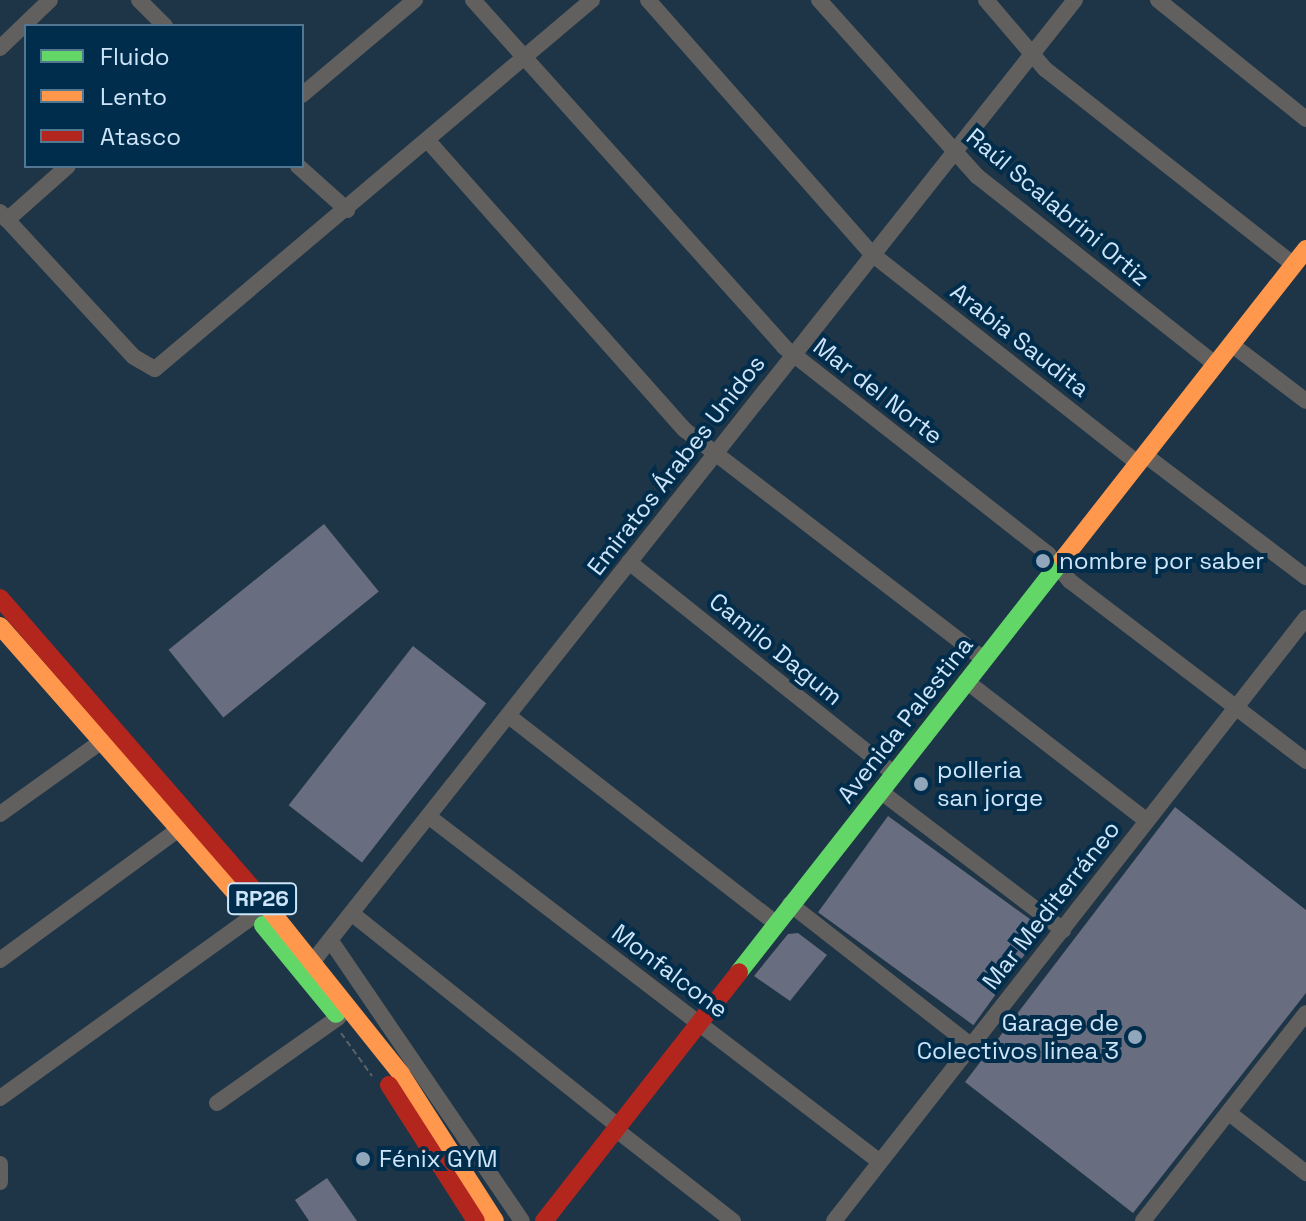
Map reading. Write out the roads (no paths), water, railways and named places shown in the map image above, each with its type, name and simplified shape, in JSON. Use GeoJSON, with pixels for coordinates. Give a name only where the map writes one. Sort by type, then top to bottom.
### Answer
{"type":"FeatureCollection","features":[{"type":"Feature","properties":{"kind":"main road","name":"Avenida Palestina"},"geometry":{"type":"LineString","coordinates":[[544,1221],[774,922],[1306,249]]}},
{"type":"Feature","properties":{"kind":"main road","name":"RP26"},"geometry":{"type":"LineString","coordinates":[[0,598],[314,960],[401,1074],[495,1221]]}},
{"type":"Feature","properties":{"kind":"main road","name":"RP26"},"geometry":{"type":"LineString","coordinates":[[0,626],[255,915],[339,1017],[476,1221]]}},
{"type":"Feature","properties":{"kind":"street"},"geometry":{"type":"LineString","coordinates":[[25,24],[50,0]]}},
{"type":"Feature","properties":{"kind":"street"},"geometry":{"type":"LineString","coordinates":[[139,0],[163,24]]}},
{"type":"Feature","properties":{"kind":"street"},"geometry":{"type":"LineString","coordinates":[[304,93],[415,0]]}},
{"type":"Feature","properties":{"kind":"street","name":"Mar del Norte"},"geometry":{"type":"LineString","coordinates":[[473,0],[793,356],[1306,761]]}},
{"type":"Feature","properties":{"kind":"street"},"geometry":{"type":"LineString","coordinates":[[65,168],[4,216],[134,357],[155,369],[429,142],[592,0]]}},
{"type":"Feature","properties":{"kind":"street","name":"Arabia Saudita"},"geometry":{"type":"LineString","coordinates":[[648,0],[872,254],[1142,459],[1306,577]]}},
{"type":"Feature","properties":{"kind":"street","name":"Raúl Scalabrini Ortiz"},"geometry":{"type":"LineString","coordinates":[[819,0],[953,154],[1216,365]]}},
{"type":"Feature","properties":{"kind":"street"},"geometry":{"type":"LineString","coordinates":[[986,0],[1032,54],[1294,265]]}},
{"type":"Feature","properties":{"kind":"street","name":"Emiratos Árabes Unidos"},"geometry":{"type":"LineString","coordinates":[[314,960],[333,944],[629,562],[1075,0]]}},
{"type":"Feature","properties":{"kind":"street"},"geometry":{"type":"LineString","coordinates":[[1158,0],[1306,119]]}},
{"type":"Feature","properties":{"kind":"street"},"geometry":{"type":"LineString","coordinates":[[0,48],[24,25]]}},
{"type":"Feature","properties":{"kind":"street"},"geometry":{"type":"LineString","coordinates":[[429,142],[670,415],[983,659]]}},
{"type":"Feature","properties":{"kind":"street"},"geometry":{"type":"LineString","coordinates":[[300,168],[347,210]]}},
{"type":"Feature","properties":{"kind":"street"},"geometry":{"type":"LineString","coordinates":[[1231,344],[1306,401]]}},
{"type":"Feature","properties":{"kind":"street","name":"Camilo Dagum"},"geometry":{"type":"LineString","coordinates":[[629,562],[893,773]]}},
{"type":"Feature","properties":{"kind":"street","name":"Mar Mediterráneo"},"geometry":{"type":"LineString","coordinates":[[834,1221],[1306,618]]}},
{"type":"Feature","properties":{"kind":"street"},"geometry":{"type":"LineString","coordinates":[[966,681],[1146,820]]}},
{"type":"Feature","properties":{"kind":"street"},"geometry":{"type":"LineString","coordinates":[[510,717],[774,922]]}},
{"type":"Feature","properties":{"kind":"street"},"geometry":{"type":"LineString","coordinates":[[0,814],[102,741]]}},
{"type":"Feature","properties":{"kind":"street"},"geometry":{"type":"LineString","coordinates":[[880,791],[1063,930]]}},
{"type":"Feature","properties":{"kind":"street","name":"Monfalcone"},"geometry":{"type":"LineString","coordinates":[[432,819],[695,1024],[880,1162]]}},
{"type":"Feature","properties":{"kind":"street"},"geometry":{"type":"LineString","coordinates":[[0,960],[179,829]]}},
{"type":"Feature","properties":{"kind":"street"},"geometry":{"type":"LineString","coordinates":[[790,904],[972,1046]]}},
{"type":"Feature","properties":{"kind":"street"},"geometry":{"type":"LineString","coordinates":[[0,1098],[255,915]]}},
{"type":"Feature","properties":{"kind":"street"},"geometry":{"type":"LineString","coordinates":[[355,916],[733,1221]]}},
{"type":"Feature","properties":{"kind":"street"},"geometry":{"type":"LineString","coordinates":[[333,944],[522,1221]]}},
{"type":"Feature","properties":{"kind":"street"},"geometry":{"type":"LineString","coordinates":[[1145,1220],[1306,1013]]}},
{"type":"Feature","properties":{"kind":"street"},"geometry":{"type":"LineString","coordinates":[[217,1103],[339,1017]]}},
{"type":"Feature","properties":{"kind":"street"},"geometry":{"type":"LineString","coordinates":[[1229,1113],[1306,1173]]}},
{"type":"Feature","properties":{"kind":"place","name":"nombre por saber"},"geometry":{"type":"Point","coordinates":[1043,561]}},
{"type":"Feature","properties":{"kind":"place","name":"polleria san jorge"},"geometry":{"type":"Point","coordinates":[921,784]}},
{"type":"Feature","properties":{"kind":"place","name":"Garage de Colectivos linea 3"},"geometry":{"type":"Point","coordinates":[1135,1037]}},
{"type":"Feature","properties":{"kind":"place","name":"Fénix GYM"},"geometry":{"type":"Point","coordinates":[363,1159]}}]}
